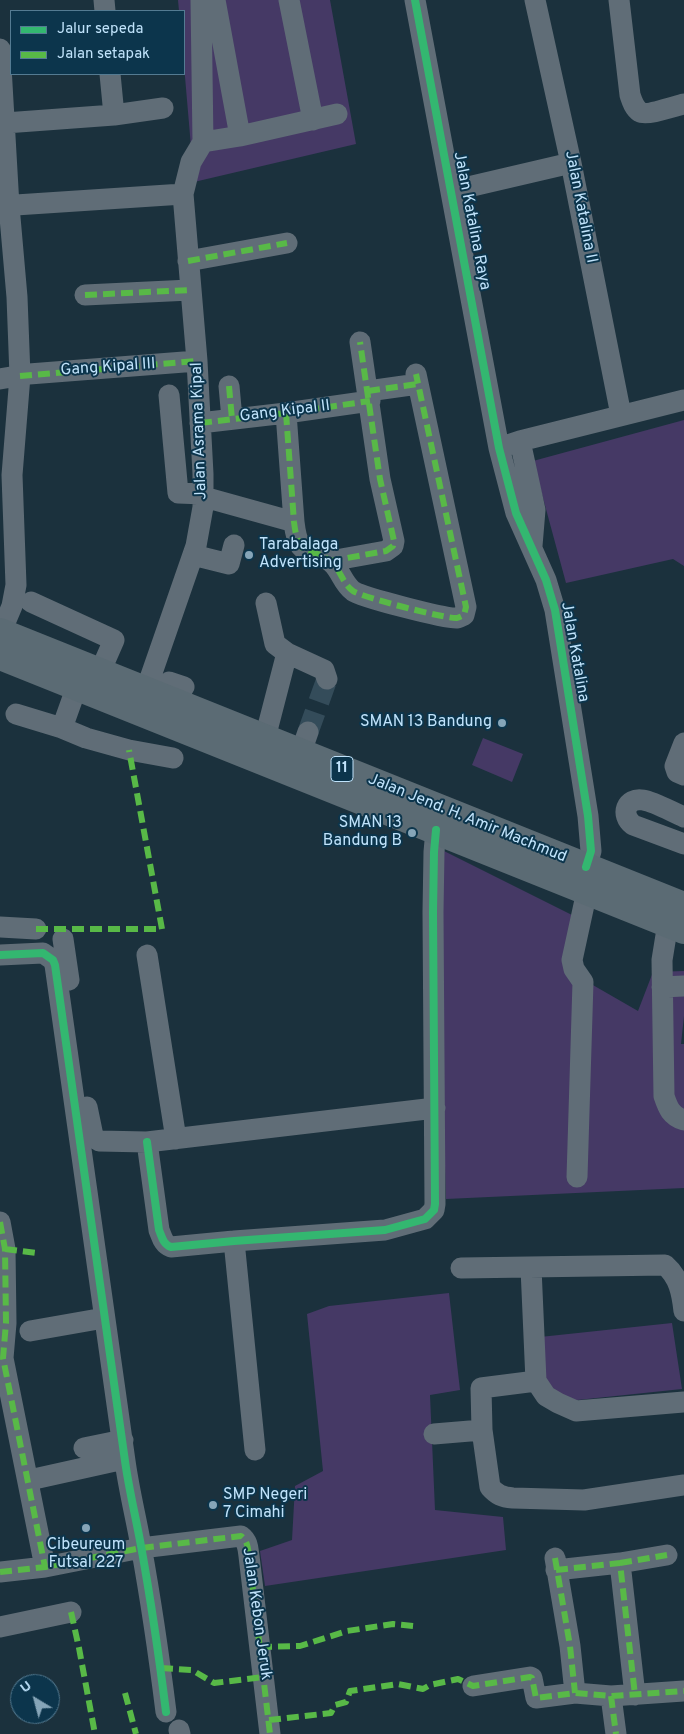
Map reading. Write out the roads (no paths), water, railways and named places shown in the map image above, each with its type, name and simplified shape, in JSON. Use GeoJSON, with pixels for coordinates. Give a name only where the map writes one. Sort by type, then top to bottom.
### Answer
{"type":"FeatureCollection","features":[{"type":"Feature","properties":{"kind":"highway","name":"Jalan Jend. H. Amir Machmud"},"geometry":{"type":"LineString","coordinates":[[0,640],[164,691],[261,748]]}},
{"type":"Feature","properties":{"kind":"highway","name":"Jalan Jend. H. Amir Machmud"},"geometry":{"type":"LineString","coordinates":[[0,640],[76,686],[261,748],[301,753],[587,879]]}},
{"type":"Feature","properties":{"kind":"highway","name":"Jalan Jend. H. Amir Machmud"},"geometry":{"type":"LineString","coordinates":[[301,753],[436,830],[680,911]]}},
{"type":"Feature","properties":{"kind":"street"},"geometry":{"type":"LineString","coordinates":[[201,0],[203,142],[240,136],[337,114]]}},
{"type":"Feature","properties":{"kind":"street"},"geometry":{"type":"LineString","coordinates":[[215,0],[240,136]]}},
{"type":"Feature","properties":{"kind":"street"},"geometry":{"type":"LineString","coordinates":[[289,0],[313,120]]}},
{"type":"Feature","properties":{"kind":"street","name":"Jalan Katalina Raya"},"geometry":{"type":"LineString","coordinates":[[415,0],[499,448]]}},
{"type":"Feature","properties":{"kind":"street","name":"Jalan Katalina II"},"geometry":{"type":"LineString","coordinates":[[536,0],[571,163],[621,415]]}},
{"type":"Feature","properties":{"kind":"street"},"geometry":{"type":"LineString","coordinates":[[619,0],[630,94],[634,105],[640,112],[646,113],[684,104]]}},
{"type":"Feature","properties":{"kind":"street"},"geometry":{"type":"LineString","coordinates":[[0,49],[5,123],[4,206],[9,296],[16,585],[12,606],[0,640]]}},
{"type":"Feature","properties":{"kind":"street"},"geometry":{"type":"LineString","coordinates":[[202,69],[227,66]]}},
{"type":"Feature","properties":{"kind":"street"},"geometry":{"type":"LineString","coordinates":[[110,75],[114,115]]}},
{"type":"Feature","properties":{"kind":"street"},"geometry":{"type":"LineString","coordinates":[[5,123],[114,115],[162,108]]}},
{"type":"Feature","properties":{"kind":"street","name":"Jalan Asrama Kipal"},"geometry":{"type":"LineString","coordinates":[[164,691],[204,496],[197,361],[183,194],[191,162],[203,142]]}},
{"type":"Feature","properties":{"kind":"street"},"geometry":{"type":"LineString","coordinates":[[451,191],[571,163]]}},
{"type":"Feature","properties":{"kind":"street"},"geometry":{"type":"LineString","coordinates":[[4,206],[183,194]]}},
{"type":"Feature","properties":{"kind":"street"},"geometry":{"type":"LineString","coordinates":[[188,261],[287,243]]}},
{"type":"Feature","properties":{"kind":"street"},"geometry":{"type":"LineString","coordinates":[[85,294],[190,290]]}},
{"type":"Feature","properties":{"kind":"street"},"geometry":{"type":"LineString","coordinates":[[286,413],[294,522],[296,539],[300,545],[306,551],[330,561],[386,551],[393,546],[394,541],[380,479],[360,342]]}},
{"type":"Feature","properties":{"kind":"street","name":"Gang Kipal III"},"geometry":{"type":"LineString","coordinates":[[10,377],[197,361]]}},
{"type":"Feature","properties":{"kind":"street","name":"Gang Kipal II"},"geometry":{"type":"LineString","coordinates":[[200,422],[286,413],[369,396],[417,379],[466,607],[464,614],[459,618],[446,617],[361,595],[347,585],[337,568],[330,561]]}},
{"type":"Feature","properties":{"kind":"street"},"geometry":{"type":"LineString","coordinates":[[229,386],[232,419]]}},
{"type":"Feature","properties":{"kind":"street"},"geometry":{"type":"LineString","coordinates":[[170,395],[178,493],[204,496],[294,522]]}},
{"type":"Feature","properties":{"kind":"street"},"geometry":{"type":"LineString","coordinates":[[499,448],[520,441],[684,400]]}},
{"type":"Feature","properties":{"kind":"street","name":"Jalan Katalina"},"geometry":{"type":"LineString","coordinates":[[520,441],[535,510],[532,546]]}},
{"type":"Feature","properties":{"kind":"street","name":"Jalan Katalina"},"geometry":{"type":"LineString","coordinates":[[499,448],[516,513],[546,580],[555,610],[588,816],[591,851],[572,960],[574,969],[580,975],[582,982],[577,1177]]}},
{"type":"Feature","properties":{"kind":"street"},"geometry":{"type":"LineString","coordinates":[[193,555],[229,564],[234,545]]}},
{"type":"Feature","properties":{"kind":"street"},"geometry":{"type":"LineString","coordinates":[[30,602],[121,643],[100,672]]}},
{"type":"Feature","properties":{"kind":"street"},"geometry":{"type":"LineString","coordinates":[[266,602],[275,644],[287,653],[324,670],[328,679]]}},
{"type":"Feature","properties":{"kind":"street"},"geometry":{"type":"LineString","coordinates":[[261,748],[287,653]]}},
{"type":"Feature","properties":{"kind":"street"},"geometry":{"type":"LineString","coordinates":[[62,728],[76,686]]}},
{"type":"Feature","properties":{"kind":"street"},"geometry":{"type":"LineString","coordinates":[[16,714],[120,748],[173,758]]}},
{"type":"Feature","properties":{"kind":"street"},"geometry":{"type":"LineString","coordinates":[[684,743],[674,766],[677,772],[684,775]]}},
{"type":"Feature","properties":{"kind":"street"},"geometry":{"type":"LineString","coordinates":[[684,817],[644,800],[634,800],[629,803],[625,812],[627,819],[633,825],[684,844]]}},
{"type":"Feature","properties":{"kind":"street"},"geometry":{"type":"LineString","coordinates":[[147,1142],[159,1230],[166,1246],[385,1230],[425,1219],[434,1210],[433,888],[436,830]]}},
{"type":"Feature","properties":{"kind":"street"},"geometry":{"type":"LineString","coordinates":[[680,911],[662,960],[664,1096],[668,1109],[674,1116],[684,1120]]}},
{"type":"Feature","properties":{"kind":"street"},"geometry":{"type":"LineString","coordinates":[[0,927],[36,929]]}},
{"type":"Feature","properties":{"kind":"street"},"geometry":{"type":"LineString","coordinates":[[63,939],[93,1136],[99,1141],[147,1142],[435,1108]]}},
{"type":"Feature","properties":{"kind":"street"},"geometry":{"type":"LineString","coordinates":[[0,956],[43,952],[53,960],[55,965],[84,1184],[124,1450],[158,1650],[166,1712]]}},
{"type":"Feature","properties":{"kind":"street"},"geometry":{"type":"LineString","coordinates":[[147,955],[176,1139]]}},
{"type":"Feature","properties":{"kind":"street"},"geometry":{"type":"LineString","coordinates":[[662,987],[684,986]]}},
{"type":"Feature","properties":{"kind":"street"},"geometry":{"type":"LineString","coordinates":[[1,1234],[5,1249],[2,1358],[45,1567]]}},
{"type":"Feature","properties":{"kind":"street"},"geometry":{"type":"LineString","coordinates":[[234,1241],[255,1450]]}},
{"type":"Feature","properties":{"kind":"street"},"geometry":{"type":"LineString","coordinates":[[462,1268],[665,1265],[671,1270],[683,1289],[684,1311]]}},
{"type":"Feature","properties":{"kind":"street"},"geometry":{"type":"LineString","coordinates":[[531,1268],[536,1381],[546,1396],[576,1411],[684,1402]]}},
{"type":"Feature","properties":{"kind":"street"},"geometry":{"type":"LineString","coordinates":[[30,1330],[104,1318]]}},
{"type":"Feature","properties":{"kind":"street"},"geometry":{"type":"LineString","coordinates":[[536,1381],[481,1388],[482,1430],[490,1487],[501,1496],[584,1500],[684,1484]]}},
{"type":"Feature","properties":{"kind":"street"},"geometry":{"type":"LineString","coordinates":[[434,1434],[482,1430]]}},
{"type":"Feature","properties":{"kind":"street"},"geometry":{"type":"LineString","coordinates":[[84,1448],[124,1450]]}},
{"type":"Feature","properties":{"kind":"street"},"geometry":{"type":"LineString","coordinates":[[34,1479],[124,1450]]}},
{"type":"Feature","properties":{"kind":"street","name":"Jalan Kebon Jeruk"},"geometry":{"type":"LineString","coordinates":[[141,1548],[241,1536],[245,1539],[266,1686],[270,1734]]}},
{"type":"Feature","properties":{"kind":"street"},"geometry":{"type":"LineString","coordinates":[[0,1572],[45,1567],[141,1548]]}},
{"type":"Feature","properties":{"kind":"street"},"geometry":{"type":"LineString","coordinates":[[574,1694],[570,1646],[556,1564],[620,1563],[667,1555]]}},
{"type":"Feature","properties":{"kind":"street"},"geometry":{"type":"LineString","coordinates":[[620,1563],[635,1694]]}},
{"type":"Feature","properties":{"kind":"street"},"geometry":{"type":"LineString","coordinates":[[0,1627],[71,1612]]}},
{"type":"Feature","properties":{"kind":"street"},"geometry":{"type":"LineString","coordinates":[[473,1686],[530,1676],[536,1698],[574,1694],[611,1696],[684,1691]]}},
{"type":"Feature","properties":{"kind":"street"},"geometry":{"type":"LineString","coordinates":[[611,1696],[616,1734]]}},
{"type":"Feature","properties":{"kind":"tunnel"},"geometry":{"type":"LineString","coordinates":[[308,732],[327,679]]}},
{"type":"Feature","properties":{"kind":"place","name":"Tarabalaga Advertising"},"geometry":{"type":"Point","coordinates":[249,555]}},
{"type":"Feature","properties":{"kind":"place","name":"SMAN 13 Bandung"},"geometry":{"type":"Point","coordinates":[502,723]}},
{"type":"Feature","properties":{"kind":"place","name":"SMAN 13 Bandung B"},"geometry":{"type":"Point","coordinates":[412,833]}},
{"type":"Feature","properties":{"kind":"place","name":"SMP Negeri 7 Cimahi"},"geometry":{"type":"Point","coordinates":[213,1505]}},
{"type":"Feature","properties":{"kind":"place","name":"Cibeureum Futsal 227"},"geometry":{"type":"Point","coordinates":[86,1528]}}]}
